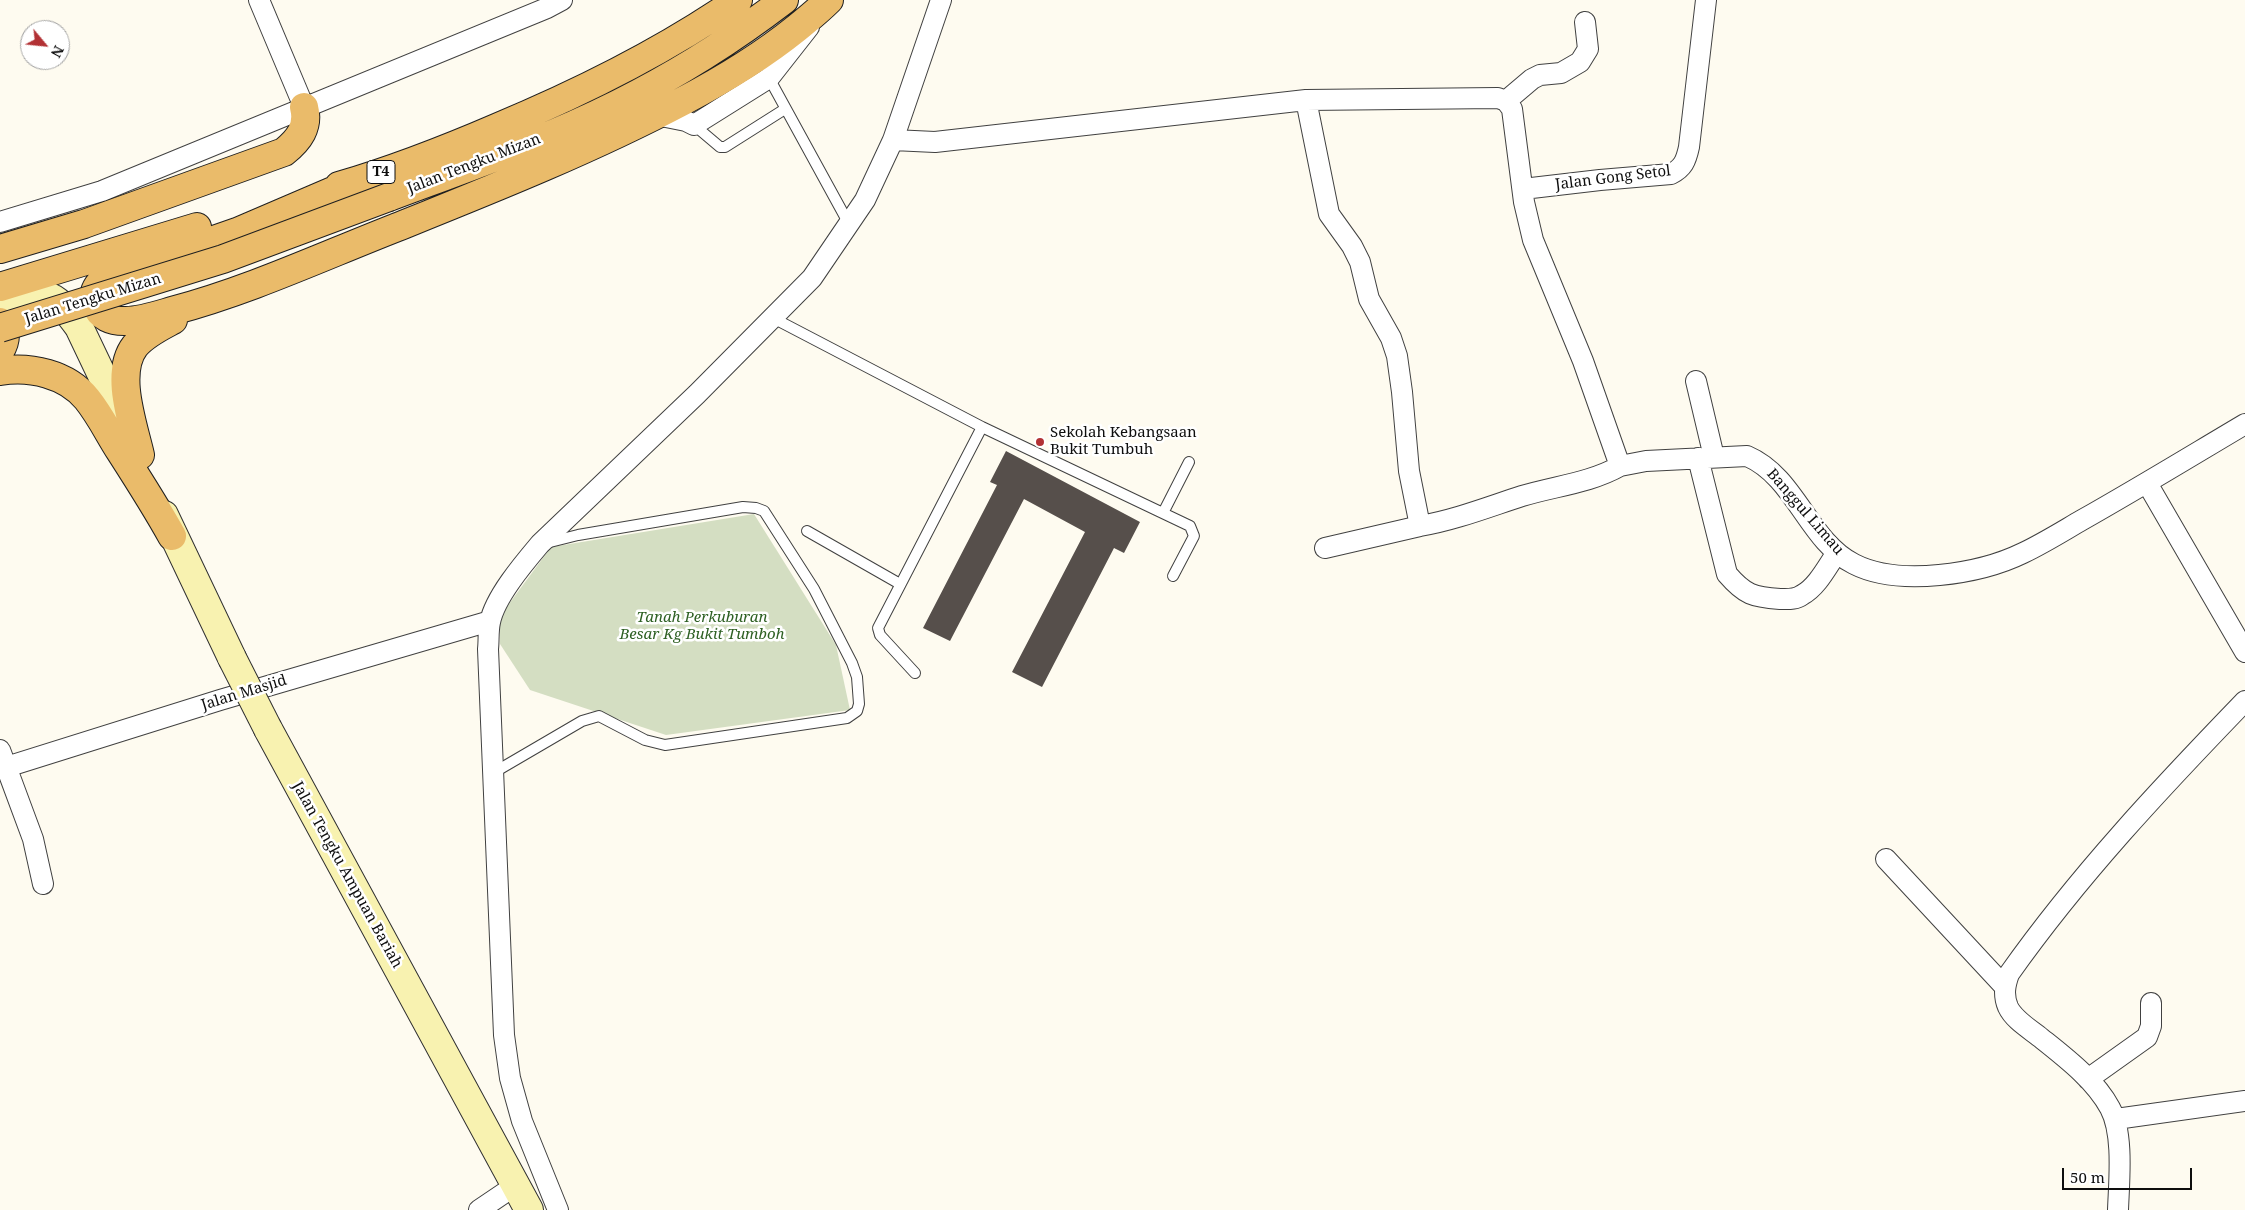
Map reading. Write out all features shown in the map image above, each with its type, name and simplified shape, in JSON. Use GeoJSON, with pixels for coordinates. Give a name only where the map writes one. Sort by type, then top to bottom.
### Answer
{"type":"FeatureCollection","features":[{"type":"Feature","properties":{"kind":"highway","name":"Jalan Tengku Mizan"},"geometry":{"type":"LineString","coordinates":[[0,287],[356,181],[456,145],[563,100],[650,55],[738,0]]}},
{"type":"Feature","properties":{"kind":"highway","name":"Jalan Tengku Mizan"},"geometry":{"type":"LineString","coordinates":[[0,328],[223,258],[521,147],[617,105],[689,66],[751,25],[784,0]]}},
{"type":"Feature","properties":{"kind":"highway"},"geometry":{"type":"LineString","coordinates":[[356,181],[237,232],[105,278],[98,284],[94,294],[96,304],[104,315],[126,322],[133,322],[206,302],[482,193],[625,131],[724,80],[772,47],[826,3]]}},
{"type":"Feature","properties":{"kind":"highway"},"geometry":{"type":"LineString","coordinates":[[0,249],[84,224],[284,152],[297,142],[304,129],[306,114],[304,107]]}},
{"type":"Feature","properties":{"kind":"highway"},"geometry":{"type":"LineString","coordinates":[[140,455],[126,394],[128,359],[135,346],[144,337],[206,302]]}},
{"type":"Feature","properties":{"kind":"highway"},"geometry":{"type":"LineString","coordinates":[[0,322],[5,330],[5,340],[0,351]]}},
{"type":"Feature","properties":{"kind":"highway"},"geometry":{"type":"LineString","coordinates":[[0,371],[16,368],[41,371],[67,382],[86,398],[149,496],[172,536]]}},
{"type":"Feature","properties":{"kind":"main road","name":"Jalan Tengku Ampuan Bariah"},"geometry":{"type":"LineString","coordinates":[[0,306],[36,293],[48,296],[57,300],[79,327],[140,455],[172,536],[268,729],[529,1210]]}},
{"type":"Feature","properties":{"kind":"street"},"geometry":{"type":"LineString","coordinates":[[259,0],[304,107]]}},
{"type":"Feature","properties":{"kind":"street"},"geometry":{"type":"LineString","coordinates":[[0,222],[102,191],[547,8],[562,0]]}},
{"type":"Feature","properties":{"kind":"street"},"geometry":{"type":"LineString","coordinates":[[558,1210],[522,1121],[504,1035],[488,649],[490,621],[514,576],[540,544],[812,278],[850,225],[865,200],[892,140],[941,0]]}},
{"type":"Feature","properties":{"kind":"street","name":"Jalan Gong Setol"},"geometry":{"type":"LineString","coordinates":[[1523,189],[1671,174],[1680,169],[1686,160],[1689,147],[1706,0]]}},
{"type":"Feature","properties":{"kind":"street"},"geometry":{"type":"LineString","coordinates":[[656,115],[694,125],[769,78],[796,45],[826,3]]}},
{"type":"Feature","properties":{"kind":"street"},"geometry":{"type":"LineString","coordinates":[[1506,101],[1532,79],[1540,75],[1561,73],[1580,62],[1588,49],[1585,22]]}},
{"type":"Feature","properties":{"kind":"street"},"geometry":{"type":"LineString","coordinates":[[892,140],[935,142],[1306,100],[1498,98],[1506,101],[1512,109],[1527,216],[1533,240],[1583,361],[1620,466]]}},
{"type":"Feature","properties":{"kind":"street"},"geometry":{"type":"LineString","coordinates":[[1306,100],[1328,214],[1352,246],[1360,262],[1369,299],[1391,338],[1397,356],[1410,480],[1420,526]]}},
{"type":"Feature","properties":{"kind":"street"},"geometry":{"type":"LineString","coordinates":[[1696,382],[1706,458],[1727,574],[1737,586],[1748,594],[1756,597],[1793,600],[1804,595],[1814,585],[1836,554]]}},
{"type":"Feature","properties":{"kind":"street","name":"Banggul Limau"},"geometry":{"type":"LineString","coordinates":[[1325,548],[1445,522],[1522,496],[1585,481],[1620,466],[1636,462],[1747,456],[1765,466],[1777,477],[1836,554],[1864,568],[1886,574],[1957,574],[2022,553],[2245,424]]}},
{"type":"Feature","properties":{"kind":"street"},"geometry":{"type":"LineString","coordinates":[[2147,482],[2245,652]]}},
{"type":"Feature","properties":{"kind":"street","name":"Jalan Masjid"},"geometry":{"type":"LineString","coordinates":[[2,762],[490,621]]}},
{"type":"Feature","properties":{"kind":"street"},"geometry":{"type":"LineString","coordinates":[[2118,1210],[2119,1179],[2116,1119],[2110,1107],[2088,1079],[2012,1014],[2005,998],[2005,987],[2010,974],[2036,937],[2095,863],[2138,812],[2245,701]]}},
{"type":"Feature","properties":{"kind":"street"},"geometry":{"type":"LineString","coordinates":[[2,762],[33,839],[43,884]]}},
{"type":"Feature","properties":{"kind":"street"},"geometry":{"type":"LineString","coordinates":[[1886,858],[2005,987]]}},
{"type":"Feature","properties":{"kind":"street"},"geometry":{"type":"LineString","coordinates":[[2088,1079],[2147,1037],[2151,1026],[2151,1002]]}},
{"type":"Feature","properties":{"kind":"street"},"geometry":{"type":"LineString","coordinates":[[2116,1119],[2245,1101]]}},
{"type":"Feature","properties":{"kind":"street"},"geometry":{"type":"LineString","coordinates":[[479,1210],[516,1185]]}},
{"type":"Feature","properties":{"kind":"lane"},"geometry":{"type":"LineString","coordinates":[[769,78],[850,225]]}},
{"type":"Feature","properties":{"kind":"lane"},"geometry":{"type":"LineString","coordinates":[[694,125],[720,147],[725,147],[785,109]]}},
{"type":"Feature","properties":{"kind":"lane"},"geometry":{"type":"LineString","coordinates":[[773,318],[982,428],[1190,526],[1194,536],[1173,576]]}},
{"type":"Feature","properties":{"kind":"lane"},"geometry":{"type":"LineString","coordinates":[[915,673],[880,635],[878,628],[982,428]]}},
{"type":"Feature","properties":{"kind":"lane"},"geometry":{"type":"LineString","coordinates":[[1163,513],[1188,462]]}},
{"type":"Feature","properties":{"kind":"lane"},"geometry":{"type":"LineString","coordinates":[[493,773],[582,721],[599,716],[645,740],[664,745],[847,718],[857,711],[859,704],[857,677],[842,642],[814,589],[764,512],[756,508],[743,507],[578,535],[540,544]]}},
{"type":"Feature","properties":{"kind":"lane"},"geometry":{"type":"LineString","coordinates":[[806,531],[900,584]]}},
{"type":"Feature","properties":{"kind":"green space","name":"Tanah Perkuburan Besar Kg Bukit Tumboh"},"geometry":{"type":"Polygon","coordinates":[[[754,514],[836,645],[850,710],[666,735],[530,690],[500,644],[500,616],[551,547],[754,514]]]}},
{"type":"Feature","properties":{"kind":"building"},"geometry":{"type":"Polygon","coordinates":[[[1006,451],[1140,522],[1124,553],[1114,548],[1042,687],[1012,672],[1085,532],[1024,499],[950,641],[923,628],[997,485],[990,482],[1006,451]]]}},
{"type":"Feature","properties":{"kind":"place","name":"Sekolah Kebangsaan Bukit Tumbuh"},"geometry":{"type":"Point","coordinates":[1040,442]}}]}
